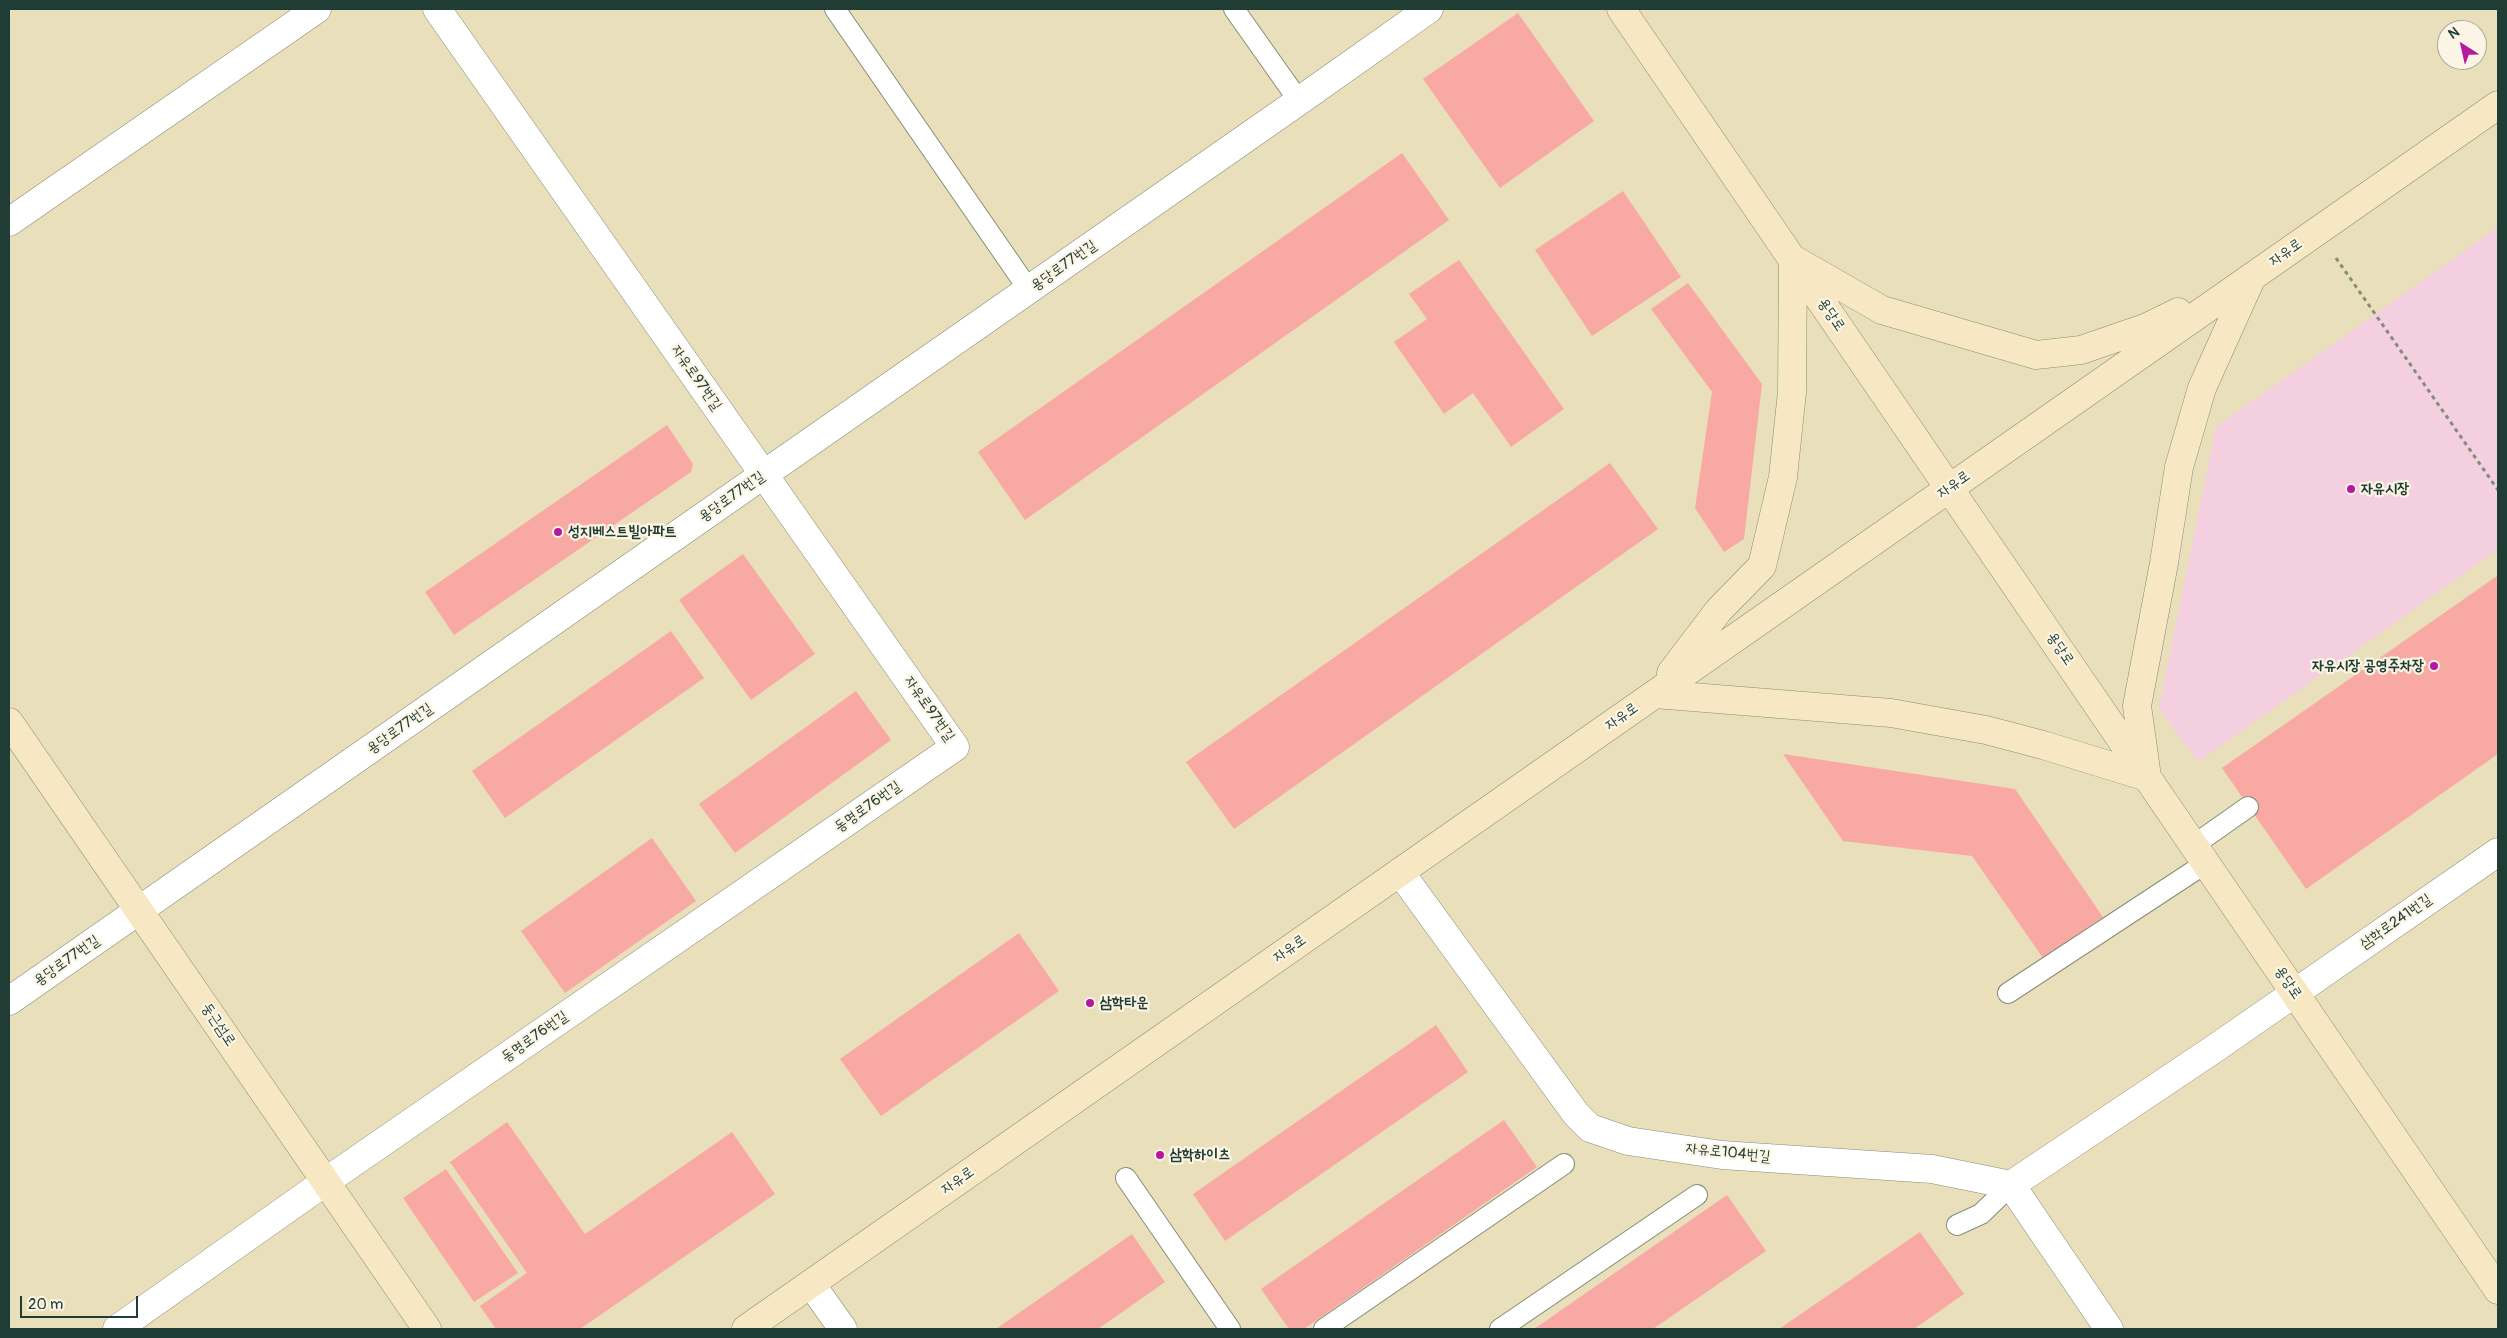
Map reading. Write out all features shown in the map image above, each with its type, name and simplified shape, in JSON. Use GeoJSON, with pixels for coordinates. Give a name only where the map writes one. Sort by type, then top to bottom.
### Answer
{"type":"FeatureCollection","features":[{"type":"Feature","properties":{"kind":"street"},"geometry":{"type":"LineString","coordinates":[[9,222],[317,9]]}},
{"type":"Feature","properties":{"kind":"street","name":"자유로97번길"},"geometry":{"type":"LineString","coordinates":[[437,9],[955,747]]}},
{"type":"Feature","properties":{"kind":"street","name":"용당로77번길"},"geometry":{"type":"LineString","coordinates":[[9,1001],[1030,290],[1429,9]]}},
{"type":"Feature","properties":{"kind":"street","name":"용당로"},"geometry":{"type":"LineString","coordinates":[[1621,9],[2498,1290]]}},
{"type":"Feature","properties":{"kind":"street","name":"자유로"},"geometry":{"type":"LineString","coordinates":[[746,1329],[2498,105]]}},
{"type":"Feature","properties":{"kind":"street"},"geometry":{"type":"LineString","coordinates":[[1655,694],[1719,610],[1762,566],[1783,477],[1792,392],[1793,259],[1882,310],[2036,355],[2081,350],[2146,328],[2251,278]]}},
{"type":"Feature","properties":{"kind":"street"},"geometry":{"type":"LineString","coordinates":[[1655,694],[1891,713],[1986,730],[2043,745],[2147,778],[2137,706],[2164,562],[2179,467],[2202,388],[2251,278]]}},
{"type":"Feature","properties":{"kind":"street","name":"둥근섬로"},"geometry":{"type":"LineString","coordinates":[[9,722],[427,1329]]}},
{"type":"Feature","properties":{"kind":"street","name":"동명로76번길"},"geometry":{"type":"LineString","coordinates":[[118,1329],[325,1182],[955,747]]}},
{"type":"Feature","properties":{"kind":"street","name":"삼학로241번길"},"geometry":{"type":"LineString","coordinates":[[2011,1185],[2295,993],[2498,852]]}},
{"type":"Feature","properties":{"kind":"street","name":"자유로104번길"},"geometry":{"type":"LineString","coordinates":[[1400,872],[1576,1114],[1590,1128],[1628,1141],[1722,1154],[1932,1169],[2011,1185]]}},
{"type":"Feature","properties":{"kind":"street"},"geometry":{"type":"LineString","coordinates":[[2011,1185],[2109,1329]]}},
{"type":"Feature","properties":{"kind":"street"},"geometry":{"type":"LineString","coordinates":[[811,1284],[842,1329]]}},
{"type":"Feature","properties":{"kind":"lane"},"geometry":{"type":"LineString","coordinates":[[835,9],[1030,290]]}},
{"type":"Feature","properties":{"kind":"lane"},"geometry":{"type":"LineString","coordinates":[[1234,9],[1299,102]]}},
{"type":"Feature","properties":{"kind":"lane"},"geometry":{"type":"LineString","coordinates":[[2008,994],[2200,854],[2248,807]]}},
{"type":"Feature","properties":{"kind":"lane"},"geometry":{"type":"LineString","coordinates":[[1324,1329],[1564,1164]]}},
{"type":"Feature","properties":{"kind":"lane"},"geometry":{"type":"LineString","coordinates":[[1126,1178],[1230,1329]]}},
{"type":"Feature","properties":{"kind":"lane"},"geometry":{"type":"LineString","coordinates":[[1957,1225],[1981,1214],[2011,1185]]}},
{"type":"Feature","properties":{"kind":"lane"},"geometry":{"type":"LineString","coordinates":[[1500,1329],[1697,1195]]}},
{"type":"Feature","properties":{"kind":"path"},"geometry":{"type":"LineString","coordinates":[[2317,231],[2498,490]]}},
{"type":"Feature","properties":{"kind":"shaded area","name":"자유시장"},"geometry":{"type":"Polygon","coordinates":[[[2498,227],[2498,553],[2496,551],[2198,762],[2159,708],[2216,427],[2498,227]]]}},
{"type":"Feature","properties":{"kind":"building"},"geometry":{"type":"Polygon","coordinates":[[[1518,13],[1594,121],[1500,188],[1423,79],[1518,13]]]}},
{"type":"Feature","properties":{"kind":"building"},"geometry":{"type":"Polygon","coordinates":[[[1402,153],[1449,220],[1025,520],[978,452],[1402,153]]]}},
{"type":"Feature","properties":{"kind":"building"},"geometry":{"type":"Polygon","coordinates":[[[1623,191],[1681,277],[1592,336],[1535,250],[1623,191]]]}},
{"type":"Feature","properties":{"kind":"building"},"geometry":{"type":"Polygon","coordinates":[[[1459,260],[1564,409],[1511,447],[1473,393],[1444,414],[1394,342],[1427,319],[1409,294],[1459,260]]]}},
{"type":"Feature","properties":{"kind":"building"},"geometry":{"type":"Polygon","coordinates":[[[1688,283],[1762,384],[1744,539],[1724,552],[1695,508],[1712,392],[1651,309],[1688,283]]]}},
{"type":"Feature","properties":{"kind":"building","name":"성지베스트빌아파트"},"geometry":{"type":"Polygon","coordinates":[[[667,425],[693,464],[691,472],[454,635],[425,592],[667,425]]]}},
{"type":"Feature","properties":{"kind":"building"},"geometry":{"type":"Polygon","coordinates":[[[1610,463],[1658,529],[1234,829],[1186,762],[1610,463]]]}},
{"type":"Feature","properties":{"kind":"building"},"geometry":{"type":"Polygon","coordinates":[[[743,554],[815,654],[751,700],[679,600],[743,554]]]}},
{"type":"Feature","properties":{"kind":"building","name":"자유시장 공영주차장"},"geometry":{"type":"Polygon","coordinates":[[[2497,576],[2498,754],[2306,889],[2222,768],[2497,576]]]}},
{"type":"Feature","properties":{"kind":"building"},"geometry":{"type":"Polygon","coordinates":[[[671,631],[704,678],[505,818],[472,771],[671,631]]]}},
{"type":"Feature","properties":{"kind":"building"},"geometry":{"type":"Polygon","coordinates":[[[856,691],[891,740],[735,853],[699,804],[856,691]]]}},
{"type":"Feature","properties":{"kind":"building"},"geometry":{"type":"Polygon","coordinates":[[[1783,754],[2015,789],[2103,917],[2043,958],[1972,856],[1843,841],[1783,754]]]}},
{"type":"Feature","properties":{"kind":"building"},"geometry":{"type":"Polygon","coordinates":[[[652,838],[696,901],[565,993],[521,931],[652,838]]]}},
{"type":"Feature","properties":{"kind":"building"},"geometry":{"type":"Polygon","coordinates":[[[1019,933],[1059,991],[881,1116],[840,1059],[1019,933]]]}},
{"type":"Feature","properties":{"kind":"building"},"geometry":{"type":"Polygon","coordinates":[[[1436,1025],[1468,1072],[1225,1241],[1193,1194],[1436,1025]]]}},
{"type":"Feature","properties":{"kind":"building"},"geometry":{"type":"Polygon","coordinates":[[[1504,1120],[1537,1167],[1304,1329],[1289,1329],[1261,1289],[1504,1120]]]}},
{"type":"Feature","properties":{"kind":"building"},"geometry":{"type":"Polygon","coordinates":[[[507,1122],[585,1234],[732,1132],[775,1194],[580,1329],[496,1329],[480,1306],[527,1273],[450,1162],[507,1122]]]}},
{"type":"Feature","properties":{"kind":"building"},"geometry":{"type":"Polygon","coordinates":[[[446,1169],[518,1273],[474,1302],[403,1198],[446,1169]]]}},
{"type":"Feature","properties":{"kind":"building"},"geometry":{"type":"Polygon","coordinates":[[[1727,1195],[1766,1251],[1653,1329],[1534,1329],[1727,1195]]]}},
{"type":"Feature","properties":{"kind":"building"},"geometry":{"type":"Polygon","coordinates":[[[1920,1232],[1964,1294],[1914,1329],[1779,1329],[1920,1232]]]}},
{"type":"Feature","properties":{"kind":"building"},"geometry":{"type":"Polygon","coordinates":[[[1132,1234],[1165,1282],[1098,1329],[996,1329],[1132,1234]]]}},
{"type":"Feature","properties":{"kind":"place","name":"자유시장"},"geometry":{"type":"Point","coordinates":[2351,489]}},
{"type":"Feature","properties":{"kind":"place","name":"성지베스트빌아파트"},"geometry":{"type":"Point","coordinates":[558,532]}},
{"type":"Feature","properties":{"kind":"place","name":"자유시장 공영주차장"},"geometry":{"type":"Point","coordinates":[2434,666]}},
{"type":"Feature","properties":{"kind":"place","name":"삼학타운"},"geometry":{"type":"Point","coordinates":[1090,1003]}},
{"type":"Feature","properties":{"kind":"place","name":"삼학하이츠"},"geometry":{"type":"Point","coordinates":[1160,1155]}}]}
